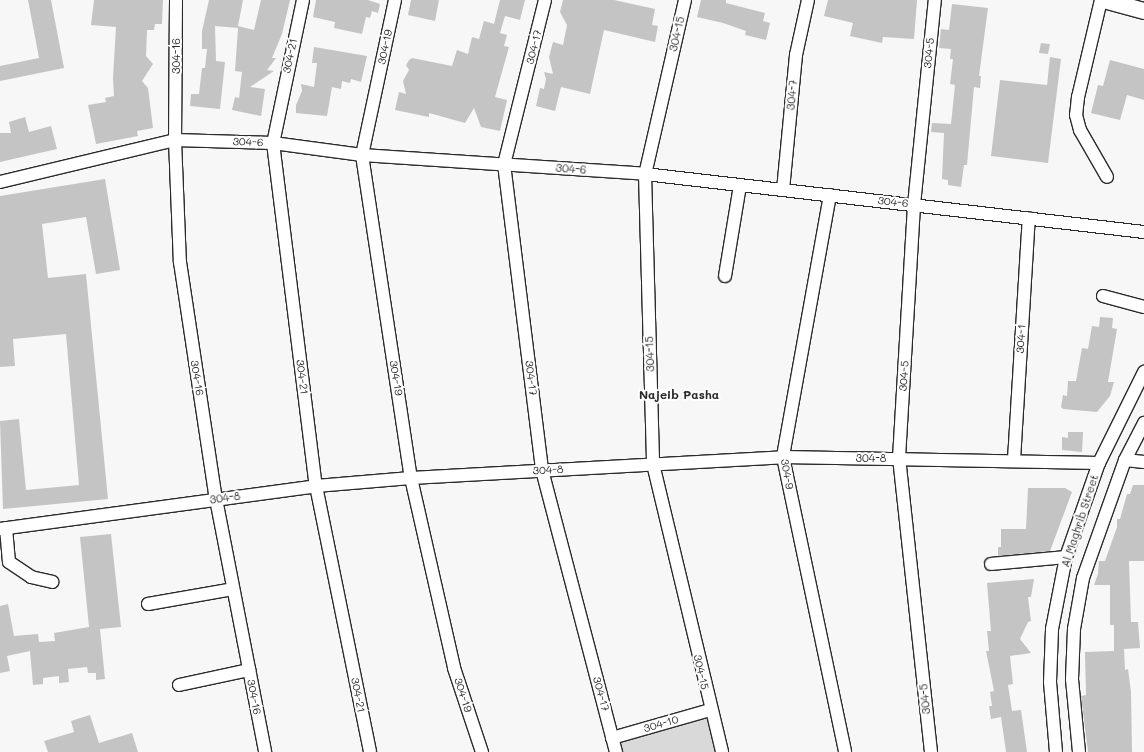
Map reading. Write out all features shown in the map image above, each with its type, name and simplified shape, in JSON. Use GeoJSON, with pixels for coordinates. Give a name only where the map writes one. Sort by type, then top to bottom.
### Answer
{"type":"FeatureCollection","features":[{"type":"Feature","properties":{"kind":"main road"},"geometry":{"type":"LineString","coordinates":[[1103,0],[1144,11]]}},
{"type":"Feature","properties":{"kind":"street","name":"304-16"},"geometry":{"type":"LineString","coordinates":[[176,0],[175,140],[180,262],[216,499],[265,752]]}},
{"type":"Feature","properties":{"kind":"street","name":"304-21"},"geometry":{"type":"LineString","coordinates":[[303,0],[273,143],[316,486],[370,752]]}},
{"type":"Feature","properties":{"kind":"street","name":"304-19"},"geometry":{"type":"LineString","coordinates":[[395,0],[362,155],[411,478],[454,668],[482,752]]}},
{"type":"Feature","properties":{"kind":"street","name":"304-17"},"geometry":{"type":"LineString","coordinates":[[545,0],[504,164],[542,470],[616,752]]}},
{"type":"Feature","properties":{"kind":"street","name":"304-15"},"geometry":{"type":"LineString","coordinates":[[685,0],[645,174],[653,464],[710,710],[722,752]]}},
{"type":"Feature","properties":{"kind":"street","name":"304-7"},"geometry":{"type":"LineString","coordinates":[[783,190],[796,55],[808,0]]}},
{"type":"Feature","properties":{"kind":"street","name":"304-5"},"geometry":{"type":"LineString","coordinates":[[931,752],[899,458],[914,204],[935,0]]}},
{"type":"Feature","properties":{"kind":"street"},"geometry":{"type":"LineString","coordinates":[[1103,0],[1078,97],[1076,115],[1080,130],[1107,178]]}},
{"type":"Feature","properties":{"kind":"street","name":"304-6"},"geometry":{"type":"LineString","coordinates":[[0,182],[175,140],[273,143],[362,155],[645,174],[914,204],[1144,232]]}},
{"type":"Feature","properties":{"kind":"street"},"geometry":{"type":"LineString","coordinates":[[725,276],[740,185]]}},
{"type":"Feature","properties":{"kind":"street","name":"304-9"},"geometry":{"type":"LineString","coordinates":[[830,195],[783,457],[846,752]]}},
{"type":"Feature","properties":{"kind":"street","name":"304-1"},"geometry":{"type":"LineString","coordinates":[[1014,460],[1029,218]]}},
{"type":"Feature","properties":{"kind":"street"},"geometry":{"type":"LineString","coordinates":[[1103,296],[1144,307]]}},
{"type":"Feature","properties":{"kind":"street","name":"Al Maghrib Street"},"geometry":{"type":"LineString","coordinates":[[1056,752],[1050,682],[1052,629],[1066,557],[1099,463],[1143,374]]}},
{"type":"Feature","properties":{"kind":"street","name":"Al Maghrib Street"},"geometry":{"type":"LineString","coordinates":[[1079,752],[1072,680],[1074,629],[1083,578],[1125,460],[1144,423]]}},
{"type":"Feature","properties":{"kind":"street","name":"304-8"},"geometry":{"type":"LineString","coordinates":[[3,529],[316,486],[411,478],[542,470],[783,457],[1014,460],[1099,463]]}},
{"type":"Feature","properties":{"kind":"street"},"geometry":{"type":"LineString","coordinates":[[1125,460],[1144,462]]}},
{"type":"Feature","properties":{"kind":"street"},"geometry":{"type":"LineString","coordinates":[[3,529],[9,562],[31,577],[52,582]]}},
{"type":"Feature","properties":{"kind":"street"},"geometry":{"type":"LineString","coordinates":[[991,564],[1066,557]]}},
{"type":"Feature","properties":{"kind":"street"},"geometry":{"type":"LineString","coordinates":[[148,604],[233,589]]}},
{"type":"Feature","properties":{"kind":"street"},"geometry":{"type":"LineString","coordinates":[[179,685],[249,670]]}},
{"type":"Feature","properties":{"kind":"street","name":"304-10"},"geometry":{"type":"LineString","coordinates":[[612,738],[710,710]]}},
{"type":"Feature","properties":{"kind":"shaded area"},"geometry":{"type":"Polygon","coordinates":[[[710,710],[722,752],[616,752],[612,738],[710,710]]]}},
{"type":"Feature","properties":{"kind":"building"},"geometry":{"type":"Polygon","coordinates":[[[28,0],[51,0],[64,68],[0,81],[0,66],[39,58],[28,0]]]}},
{"type":"Feature","properties":{"kind":"building"},"geometry":{"type":"Polygon","coordinates":[[[94,0],[163,0],[162,24],[155,24],[154,30],[147,30],[146,56],[153,64],[142,81],[148,88],[153,128],[137,131],[138,136],[96,144],[88,105],[106,102],[105,98],[114,96],[113,78],[116,27],[91,25],[94,0]]]}},
{"type":"Feature","properties":{"kind":"building"},"geometry":{"type":"Polygon","coordinates":[[[209,0],[243,0],[238,26],[254,30],[261,0],[290,0],[282,34],[272,58],[276,58],[267,70],[274,71],[250,87],[265,89],[261,116],[232,110],[235,97],[239,98],[242,72],[235,71],[238,28],[215,26],[216,61],[225,62],[220,109],[190,106],[191,94],[199,94],[202,68],[205,68],[207,49],[202,49],[202,31],[209,0]]]}},
{"type":"Feature","properties":{"kind":"building"},"geometry":{"type":"Polygon","coordinates":[[[316,0],[368,0],[380,4],[378,13],[372,11],[370,18],[366,17],[362,34],[334,28],[335,22],[313,17],[316,0]]]}},
{"type":"Feature","properties":{"kind":"building"},"geometry":{"type":"Polygon","coordinates":[[[411,0],[439,0],[435,21],[408,15],[411,0]]]}},
{"type":"Feature","properties":{"kind":"building"},"geometry":{"type":"Polygon","coordinates":[[[500,0],[525,0],[520,20],[505,16],[500,33],[507,35],[504,46],[509,47],[495,97],[507,100],[500,131],[481,127],[474,108],[465,123],[429,113],[429,117],[395,110],[399,92],[406,94],[403,81],[409,70],[406,65],[409,60],[412,58],[452,66],[457,50],[468,54],[472,37],[479,39],[484,21],[494,24],[500,0]]]}},
{"type":"Feature","properties":{"kind":"building"},"geometry":{"type":"Polygon","coordinates":[[[563,0],[614,0],[655,9],[652,25],[658,26],[655,42],[604,30],[590,94],[561,87],[555,111],[536,106],[540,88],[544,89],[546,79],[544,72],[553,74],[549,57],[553,42],[563,45],[567,25],[560,12],[563,0]]]}},
{"type":"Feature","properties":{"kind":"building"},"geometry":{"type":"Polygon","coordinates":[[[701,0],[726,0],[726,3],[765,13],[763,21],[770,23],[766,40],[745,35],[746,31],[723,23],[697,17],[701,0]]]}},
{"type":"Feature","properties":{"kind":"building"},"geometry":{"type":"Polygon","coordinates":[[[828,0],[917,0],[914,39],[883,37],[882,43],[850,36],[853,23],[824,16],[828,0]]]}},
{"type":"Feature","properties":{"kind":"building"},"geometry":{"type":"Polygon","coordinates":[[[952,4],[988,8],[979,76],[981,76],[980,88],[974,87],[967,165],[964,165],[961,187],[948,185],[948,180],[942,179],[944,133],[931,132],[932,123],[951,124],[955,85],[950,84],[953,59],[950,59],[951,49],[939,48],[941,29],[949,30],[952,4]]]}},
{"type":"Feature","properties":{"kind":"building"},"geometry":{"type":"Polygon","coordinates":[[[1041,43],[1050,44],[1048,54],[1039,53],[1041,43]]]}},
{"type":"Feature","properties":{"kind":"building"},"geometry":{"type":"Polygon","coordinates":[[[314,47],[367,56],[361,82],[351,79],[350,83],[342,81],[341,89],[332,87],[327,116],[296,113],[296,105],[302,91],[301,84],[314,87],[317,63],[312,63],[314,47]]]}},
{"type":"Feature","properties":{"kind":"building"},"geometry":{"type":"Polygon","coordinates":[[[1050,57],[1061,59],[1048,163],[991,156],[1000,80],[1047,85],[1050,57]]]}},
{"type":"Feature","properties":{"kind":"building"},"geometry":{"type":"Polygon","coordinates":[[[1110,60],[1144,69],[1144,100],[1127,95],[1120,120],[1091,113],[1098,85],[1103,86],[1110,60]]]}},
{"type":"Feature","properties":{"kind":"building"},"geometry":{"type":"Polygon","coordinates":[[[25,117],[29,132],[51,126],[57,149],[0,162],[0,133],[11,133],[9,122],[25,117]]]}},
{"type":"Feature","properties":{"kind":"building"},"geometry":{"type":"Polygon","coordinates":[[[105,179],[120,270],[96,274],[86,217],[42,224],[48,278],[86,274],[108,499],[3,509],[0,421],[19,419],[26,490],[79,485],[66,334],[13,339],[15,366],[0,367],[0,196],[105,179]]]}},
{"type":"Feature","properties":{"kind":"building"},"geometry":{"type":"Polygon","coordinates":[[[1100,317],[1113,318],[1112,328],[1117,329],[1108,382],[1114,382],[1110,396],[1097,412],[1063,409],[1061,407],[1063,395],[1067,396],[1068,381],[1076,381],[1082,348],[1088,349],[1092,326],[1099,327],[1100,317]]]}},
{"type":"Feature","properties":{"kind":"building"},"geometry":{"type":"Polygon","coordinates":[[[1068,432],[1083,432],[1082,452],[1062,450],[1062,437],[1068,438],[1068,432]]]}},
{"type":"Feature","properties":{"kind":"building"},"geometry":{"type":"Polygon","coordinates":[[[1133,485],[1144,485],[1144,561],[1129,561],[1131,622],[1138,622],[1140,648],[1124,649],[1125,670],[1128,669],[1131,692],[1132,752],[1088,752],[1081,696],[1086,695],[1085,652],[1114,651],[1114,625],[1110,625],[1110,585],[1094,585],[1098,574],[1099,561],[1105,561],[1117,527],[1117,519],[1120,519],[1127,494],[1130,494],[1133,485]]]}},
{"type":"Feature","properties":{"kind":"building"},"geometry":{"type":"Polygon","coordinates":[[[1028,488],[1065,488],[1072,492],[1050,551],[998,556],[998,547],[1001,547],[1001,529],[1026,529],[1028,488]]]}},
{"type":"Feature","properties":{"kind":"building"},"geometry":{"type":"Polygon","coordinates":[[[111,534],[121,627],[100,629],[105,679],[96,680],[96,673],[88,673],[87,667],[68,669],[69,682],[59,683],[59,676],[43,678],[43,684],[33,685],[30,651],[7,656],[10,671],[0,673],[0,606],[8,604],[14,636],[38,634],[39,642],[55,641],[54,633],[89,627],[80,537],[111,534]]]}},
{"type":"Feature","properties":{"kind":"building"},"geometry":{"type":"Polygon","coordinates":[[[1034,579],[1031,597],[1028,597],[1031,621],[1028,622],[1020,639],[1031,653],[1010,656],[1013,684],[1008,685],[1012,711],[1021,710],[1027,752],[1006,752],[1001,717],[991,719],[989,706],[992,706],[990,692],[994,691],[986,651],[989,651],[987,631],[991,631],[987,583],[1034,579]]]}},
{"type":"Feature","properties":{"kind":"building"},"geometry":{"type":"Polygon","coordinates":[[[90,715],[99,743],[132,733],[138,752],[48,752],[44,741],[74,732],[71,721],[90,715]]]}},
{"type":"Feature","properties":{"kind":"district","name":"Najeib Pasha"},"geometry":{"type":"Point","coordinates":[679,395]}}]}
